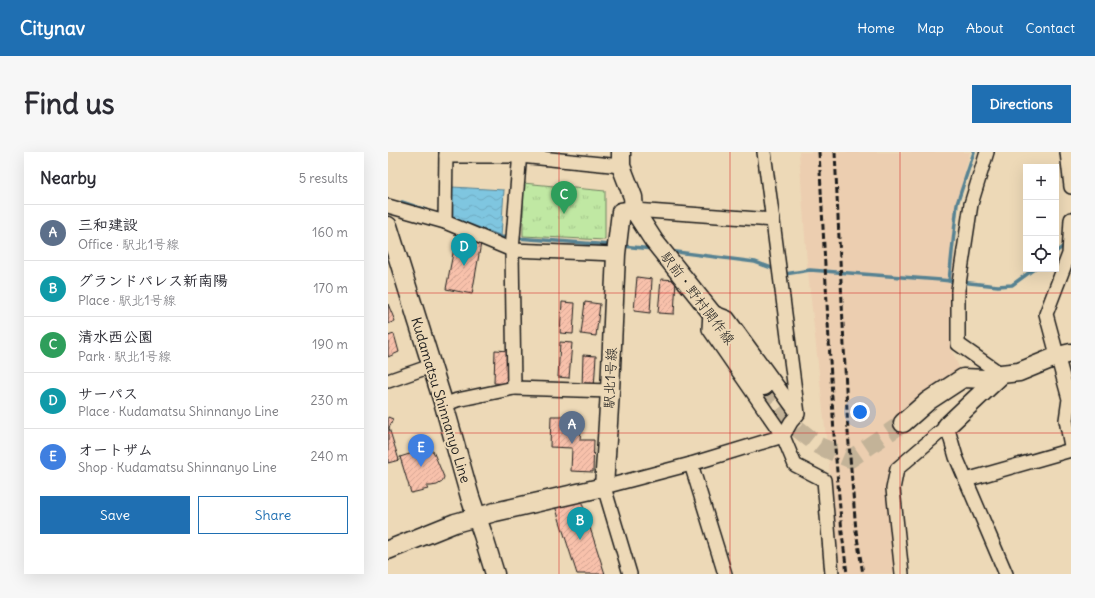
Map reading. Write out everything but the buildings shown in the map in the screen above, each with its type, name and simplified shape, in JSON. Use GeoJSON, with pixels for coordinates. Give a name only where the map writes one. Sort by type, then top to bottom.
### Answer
{"type":"FeatureCollection","features":[{"type":"Feature","properties":{"kind":"street"},"geometry":{"type":"LineString","coordinates":[[388,550],[455,523],[495,512],[604,487],[691,464],[783,436],[791,422],[798,414],[764,152]]}},
{"type":"Feature","properties":{"kind":"street"},"geometry":{"type":"LineString","coordinates":[[987,152],[971,204],[958,290],[958,344],[1001,374]]}},
{"type":"Feature","properties":{"kind":"street"},"geometry":{"type":"LineString","coordinates":[[1067,152],[1071,187]]}},
{"type":"Feature","properties":{"kind":"street"},"geometry":{"type":"LineString","coordinates":[[445,222],[446,154],[520,154],[621,159],[633,197],[634,210],[773,220]]}},
{"type":"Feature","properties":{"kind":"street"},"geometry":{"type":"LineString","coordinates":[[514,388],[512,250],[520,154]]}},
{"type":"Feature","properties":{"kind":"street"},"geometry":{"type":"LineString","coordinates":[[388,206],[445,222],[512,250],[616,254]]}},
{"type":"Feature","properties":{"kind":"street","name":"駅北1号線"},"geometry":{"type":"LineString","coordinates":[[604,487],[616,254],[621,212],[634,210]]}},
{"type":"Feature","properties":{"kind":"street","name":"駅前・野村開作線"},"geometry":{"type":"LineString","coordinates":[[634,210],[654,241],[710,311],[764,386]]}},
{"type":"Feature","properties":{"kind":"street"},"geometry":{"type":"LineString","coordinates":[[1071,219],[1069,254],[1046,314],[1064,355],[1070,399],[1066,420],[1071,446]]}},
{"type":"Feature","properties":{"kind":"street","name":"Kudamatsu Shinnanyo Line"},"geometry":{"type":"LineString","coordinates":[[388,226],[444,405],[470,497],[495,574]]}},
{"type":"Feature","properties":{"kind":"street"},"geometry":{"type":"LineString","coordinates":[[798,414],[728,318],[710,311],[709,329],[783,436],[795,465],[824,480],[832,574]]}},
{"type":"Feature","properties":{"kind":"street"},"geometry":{"type":"LineString","coordinates":[[903,424],[928,400],[963,378],[986,379],[1001,374],[1020,372],[1064,355]]}},
{"type":"Feature","properties":{"kind":"street"},"geometry":{"type":"LineString","coordinates":[[388,381],[431,366]]}},
{"type":"Feature","properties":{"kind":"street"},"geometry":{"type":"LineString","coordinates":[[902,574],[893,489],[897,468],[947,426],[1001,374]]}},
{"type":"Feature","properties":{"kind":"street"},"geometry":{"type":"LineString","coordinates":[[444,405],[457,400],[514,388],[610,391]]}},
{"type":"Feature","properties":{"kind":"street"},"geometry":{"type":"LineString","coordinates":[[947,426],[956,457],[1006,574]]}},
{"type":"Feature","properties":{"kind":"street"},"geometry":{"type":"LineString","coordinates":[[966,480],[1071,450]]}},
{"type":"Feature","properties":{"kind":"street"},"geometry":{"type":"LineString","coordinates":[[691,464],[725,574]]}},
{"type":"Feature","properties":{"kind":"street"},"geometry":{"type":"LineString","coordinates":[[604,487],[630,574]]}},
{"type":"Feature","properties":{"kind":"shaded area"},"geometry":{"type":"Polygon","coordinates":[[[799,152],[970,152],[956,208],[952,296],[950,346],[961,372],[908,410],[890,497],[897,574],[841,574],[807,263],[799,152]]]}},
{"type":"Feature","properties":{"kind":"green space"},"geometry":{"type":"Polygon","coordinates":[[[523,183],[605,191],[605,240],[523,236],[523,183]]]}},
{"type":"Feature","properties":{"kind":"water"},"geometry":{"type":"Polygon","coordinates":[[[452,187],[504,190],[501,237],[453,219],[452,187]]]}},
{"type":"Feature","properties":{"kind":"waterway"},"geometry":{"type":"LineString","coordinates":[[949,281],[957,204],[974,152]]}},
{"type":"Feature","properties":{"kind":"waterway"},"geometry":{"type":"LineString","coordinates":[[402,202],[426,210]]}},
{"type":"Feature","properties":{"kind":"waterway"},"geometry":{"type":"LineString","coordinates":[[466,224],[501,237],[510,238]]}},
{"type":"Feature","properties":{"kind":"waterway"},"geometry":{"type":"LineString","coordinates":[[516,238],[611,245]]}},
{"type":"Feature","properties":{"kind":"waterway"},"geometry":{"type":"LineString","coordinates":[[1059,250],[1066,244]]}},
{"type":"Feature","properties":{"kind":"waterway"},"geometry":{"type":"LineString","coordinates":[[622,246],[653,249]]}},
{"type":"Feature","properties":{"kind":"waterway"},"geometry":{"type":"LineString","coordinates":[[669,251],[755,262],[777,270]]}},
{"type":"Feature","properties":{"kind":"waterway"},"geometry":{"type":"LineString","coordinates":[[783,272],[785,274],[810,270],[998,286],[1012,285],[1030,272]]}},
{"type":"Feature","properties":{"kind":"tunnel"},"geometry":{"type":"LineString","coordinates":[[764,386],[798,429],[819,446],[850,459],[903,423]]}},
{"type":"Feature","properties":{"kind":"railway"},"geometry":{"type":"LineString","coordinates":[[819,152],[834,435],[847,574]]}},
{"type":"Feature","properties":{"kind":"railway"},"geometry":{"type":"LineString","coordinates":[[835,152],[848,432],[856,531],[863,574]]}},
{"type":"Feature","properties":{"kind":"place","name":"清水西公園"},"geometry":{"type":"Point","coordinates":[564,214]}},
{"type":"Feature","properties":{"kind":"place","name":"サーパス"},"geometry":{"type":"Point","coordinates":[464,266]}},
{"type":"Feature","properties":{"kind":"place","name":"三和建設"},"geometry":{"type":"Point","coordinates":[572,444]}},
{"type":"Feature","properties":{"kind":"place","name":"オートザム"},"geometry":{"type":"Point","coordinates":[421,467]}},
{"type":"Feature","properties":{"kind":"place","name":"グランドパレス新南陽"},"geometry":{"type":"Point","coordinates":[580,540]}}]}
